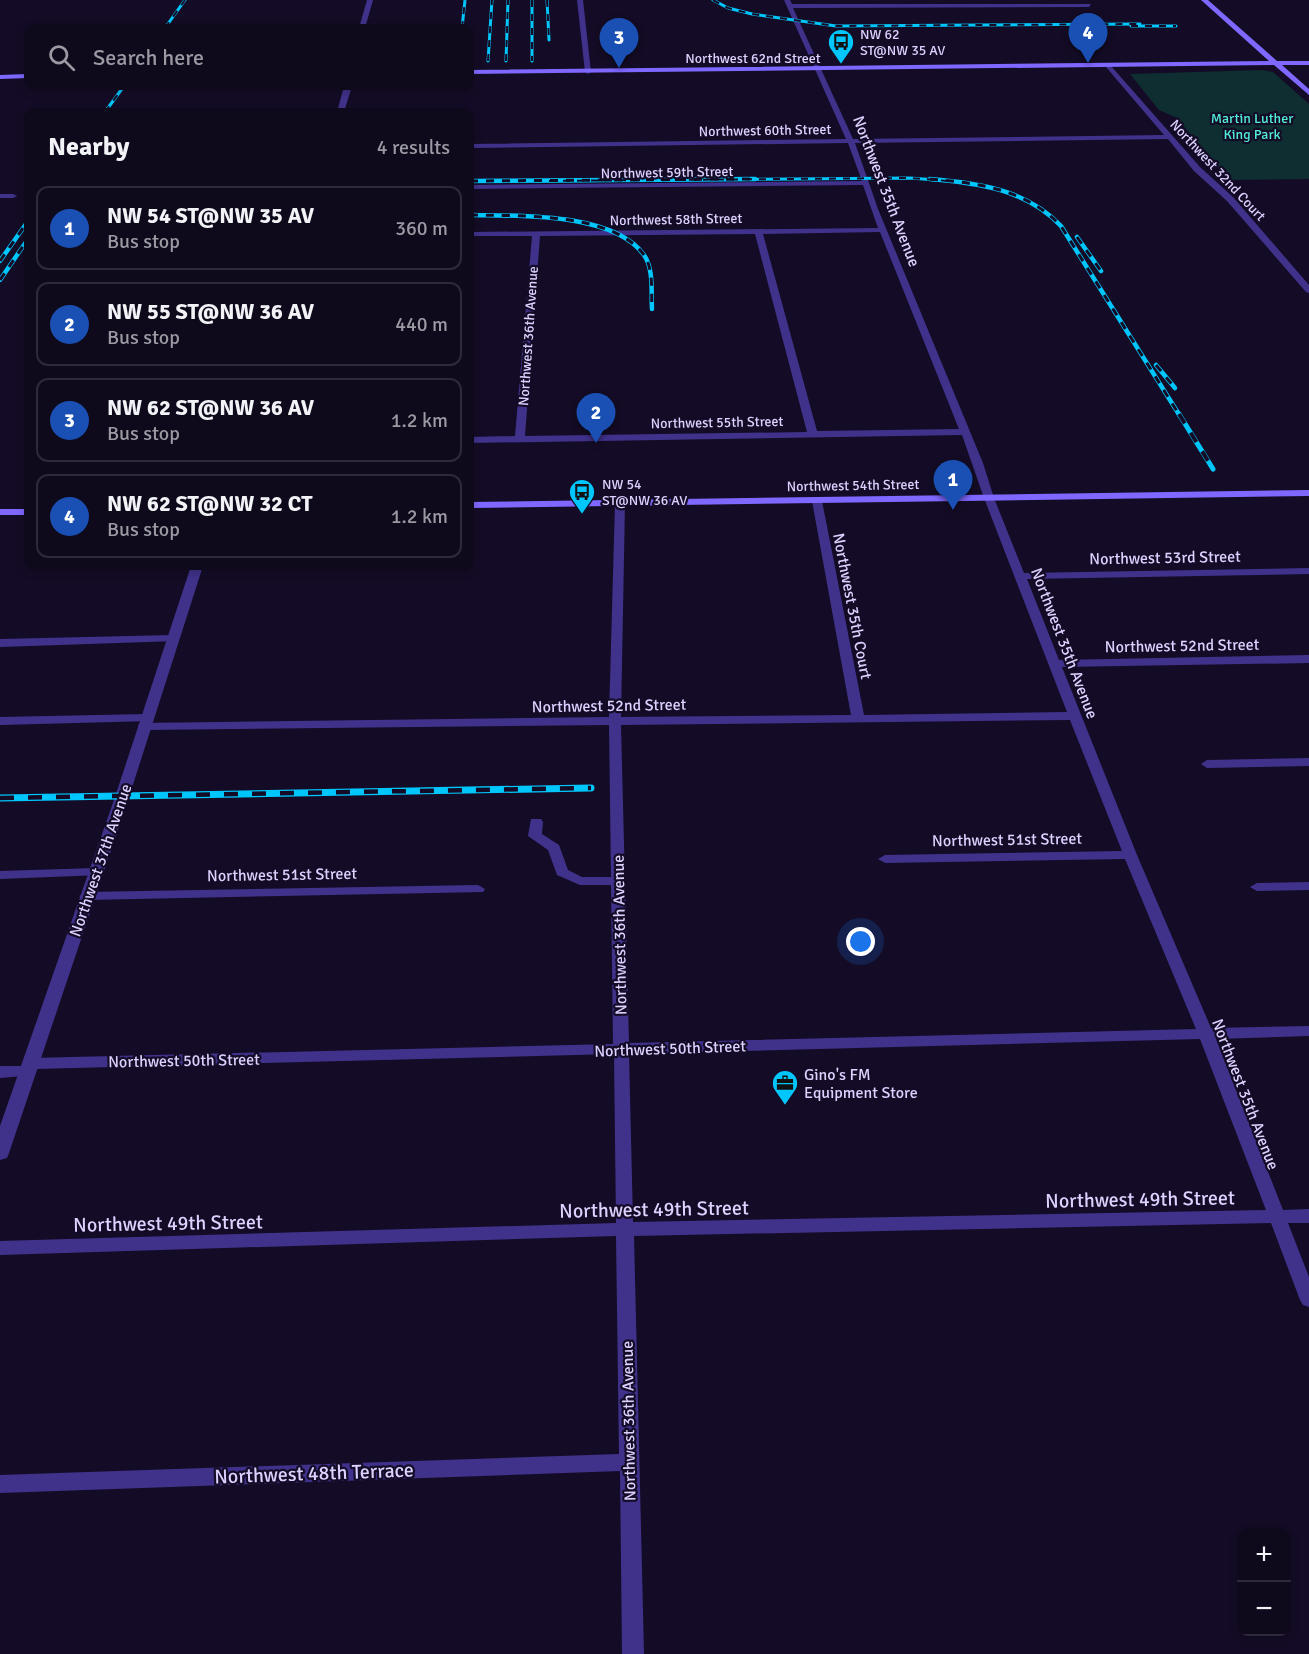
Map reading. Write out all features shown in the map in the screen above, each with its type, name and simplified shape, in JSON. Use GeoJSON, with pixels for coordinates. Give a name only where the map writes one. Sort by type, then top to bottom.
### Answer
{"type":"FeatureCollection","features":[{"type":"Feature","properties":{"kind":"main road"},"geometry":{"type":"LineString","coordinates":[[1204,0],[1309,93]]}},
{"type":"Feature","properties":{"kind":"main road","name":"Northwest 62nd Street"},"geometry":{"type":"LineString","coordinates":[[474,72],[1309,66]]}},
{"type":"Feature","properties":{"kind":"main road"},"geometry":{"type":"LineString","coordinates":[[0,77],[24,76]]}},
{"type":"Feature","properties":{"kind":"main road","name":"Northwest 54th Street"},"geometry":{"type":"LineString","coordinates":[[474,505],[1309,493]]}},
{"type":"Feature","properties":{"kind":"main road"},"geometry":{"type":"LineString","coordinates":[[0,513],[24,512]]}},
{"type":"Feature","properties":{"kind":"street"},"geometry":{"type":"LineString","coordinates":[[363,24],[370,0]]}},
{"type":"Feature","properties":{"kind":"street"},"geometry":{"type":"LineString","coordinates":[[580,0],[588,72]]}},
{"type":"Feature","properties":{"kind":"street"},"geometry":{"type":"LineString","coordinates":[[788,3],[1089,5]]}},
{"type":"Feature","properties":{"kind":"street","name":"Northwest 35th Avenue"},"geometry":{"type":"LineString","coordinates":[[788,3],[851,141],[864,183],[1130,855],[1206,1034],[1309,1300]]}},
{"type":"Feature","properties":{"kind":"street","name":"Northwest 32nd Court"},"geometry":{"type":"LineString","coordinates":[[1109,67],[1197,169],[1230,199],[1309,290]]}},
{"type":"Feature","properties":{"kind":"street"},"geometry":{"type":"LineString","coordinates":[[341,108],[347,90]]}},
{"type":"Feature","properties":{"kind":"street","name":"Northwest 60th Street"},"geometry":{"type":"LineString","coordinates":[[474,146],[1170,137]]}},
{"type":"Feature","properties":{"kind":"street","name":"Northwest 59th Street"},"geometry":{"type":"LineString","coordinates":[[474,188],[864,183]]}},
{"type":"Feature","properties":{"kind":"street"},"geometry":{"type":"LineString","coordinates":[[0,196],[13,196]]}},
{"type":"Feature","properties":{"kind":"street","name":"Northwest 58th Street"},"geometry":{"type":"LineString","coordinates":[[474,234],[883,230]]}},
{"type":"Feature","properties":{"kind":"street"},"geometry":{"type":"LineString","coordinates":[[758,231],[813,434]]}},
{"type":"Feature","properties":{"kind":"street","name":"Northwest 36th Avenue"},"geometry":{"type":"LineString","coordinates":[[520,439],[536,234]]}},
{"type":"Feature","properties":{"kind":"street","name":"Northwest 55th Street"},"geometry":{"type":"LineString","coordinates":[[474,440],[964,432]]}},
{"type":"Feature","properties":{"kind":"street","name":"Northwest 35th Court"},"geometry":{"type":"LineString","coordinates":[[817,501],[858,717]]}},
{"type":"Feature","properties":{"kind":"street","name":"Northwest 36th Avenue"},"geometry":{"type":"LineString","coordinates":[[620,503],[615,721],[633,1654]]}},
{"type":"Feature","properties":{"kind":"street","name":"Northwest 37th Avenue"},"geometry":{"type":"LineString","coordinates":[[0,1153],[196,570]]}},
{"type":"Feature","properties":{"kind":"street","name":"Northwest 53rd Street"},"geometry":{"type":"LineString","coordinates":[[1021,576],[1309,571]]}},
{"type":"Feature","properties":{"kind":"street"},"geometry":{"type":"LineString","coordinates":[[0,643],[173,639]]}},
{"type":"Feature","properties":{"kind":"street","name":"Northwest 52nd Street"},"geometry":{"type":"LineString","coordinates":[[1055,664],[1309,659]]}},
{"type":"Feature","properties":{"kind":"street","name":"Northwest 52nd Street"},"geometry":{"type":"LineString","coordinates":[[0,721],[615,721],[1075,716]]}},
{"type":"Feature","properties":{"kind":"street"},"geometry":{"type":"LineString","coordinates":[[1207,764],[1309,762]]}},
{"type":"Feature","properties":{"kind":"street"},"geometry":{"type":"LineString","coordinates":[[536,822],[535,836],[554,848],[562,872],[580,881],[617,881]]}},
{"type":"Feature","properties":{"kind":"street","name":"Northwest 51st Street"},"geometry":{"type":"LineString","coordinates":[[885,859],[1130,855]]}},
{"type":"Feature","properties":{"kind":"street"},"geometry":{"type":"LineString","coordinates":[[0,875],[96,872]]}},
{"type":"Feature","properties":{"kind":"street"},"geometry":{"type":"LineString","coordinates":[[1257,887],[1309,886]]}},
{"type":"Feature","properties":{"kind":"street","name":"Northwest 51st Street"},"geometry":{"type":"LineString","coordinates":[[86,896],[478,889]]}},
{"type":"Feature","properties":{"kind":"street","name":"Northwest 50th Street"},"geometry":{"type":"LineString","coordinates":[[0,1072],[30,1068],[621,1049],[1309,1031]]}},
{"type":"Feature","properties":{"kind":"street","name":"Northwest 49th Street"},"geometry":{"type":"LineString","coordinates":[[0,1248],[626,1229],[1309,1216]]}},
{"type":"Feature","properties":{"kind":"street","name":"Northwest 48th Terrace"},"geometry":{"type":"LineString","coordinates":[[0,1484],[629,1462]]}},
{"type":"Feature","properties":{"kind":"green space","name":"Martin Luther King Park"},"geometry":{"type":"Polygon","coordinates":[[[1262,70],[1273,72],[1309,104],[1309,179],[1228,180],[1177,118],[1159,110],[1130,74],[1262,70]]]}},
{"type":"Feature","properties":{"kind":"railway"},"geometry":{"type":"LineString","coordinates":[[168,24],[185,0]]}},
{"type":"Feature","properties":{"kind":"railway"},"geometry":{"type":"LineString","coordinates":[[462,24],[465,0]]}},
{"type":"Feature","properties":{"kind":"railway"},"geometry":{"type":"LineString","coordinates":[[488,61],[492,0]]}},
{"type":"Feature","properties":{"kind":"railway"},"geometry":{"type":"LineString","coordinates":[[506,61],[508,0]]}},
{"type":"Feature","properties":{"kind":"railway"},"geometry":{"type":"LineString","coordinates":[[532,0],[532,61]]}},
{"type":"Feature","properties":{"kind":"railway"},"geometry":{"type":"LineString","coordinates":[[547,0],[549,40]]}},
{"type":"Feature","properties":{"kind":"railway"},"geometry":{"type":"LineString","coordinates":[[713,0],[728,8],[752,14],[836,26],[1140,24]]}},
{"type":"Feature","properties":{"kind":"railway"},"geometry":{"type":"LineString","coordinates":[[1131,26],[1176,26]]}},
{"type":"Feature","properties":{"kind":"railway"},"geometry":{"type":"LineString","coordinates":[[108,108],[121,90]]}},
{"type":"Feature","properties":{"kind":"railway"},"geometry":{"type":"LineString","coordinates":[[535,181],[910,178],[946,181]]}},
{"type":"Feature","properties":{"kind":"railway"},"geometry":{"type":"LineString","coordinates":[[474,181],[755,179]]}},
{"type":"Feature","properties":{"kind":"railway"},"geometry":{"type":"LineString","coordinates":[[930,179],[946,181]]}},
{"type":"Feature","properties":{"kind":"railway"},"geometry":{"type":"LineString","coordinates":[[946,181],[983,186],[1017,196],[1033,204],[1061,226],[1180,416]]}},
{"type":"Feature","properties":{"kind":"railway"},"geometry":{"type":"LineString","coordinates":[[474,215],[563,219],[610,231],[630,241],[644,255],[649,267],[652,309]]}},
{"type":"Feature","properties":{"kind":"railway"},"geometry":{"type":"LineString","coordinates":[[0,261],[24,227]]}},
{"type":"Feature","properties":{"kind":"railway"},"geometry":{"type":"LineString","coordinates":[[1077,237],[1101,271]]}},
{"type":"Feature","properties":{"kind":"railway"},"geometry":{"type":"LineString","coordinates":[[0,280],[24,245]]}},
{"type":"Feature","properties":{"kind":"railway"},"geometry":{"type":"LineString","coordinates":[[1156,365],[1175,388]]}},
{"type":"Feature","properties":{"kind":"railway"},"geometry":{"type":"LineString","coordinates":[[1179,414],[1213,469]]}},
{"type":"Feature","properties":{"kind":"railway"},"geometry":{"type":"LineString","coordinates":[[0,798],[591,788]]}},
{"type":"Feature","properties":{"kind":"place","name":"NW 62 ST@NW 32 CT"},"geometry":{"type":"Point","coordinates":[1088,63]}},
{"type":"Feature","properties":{"kind":"place","name":"NW 62 ST@NW 35 AV"},"geometry":{"type":"Point","coordinates":[841,65]}},
{"type":"Feature","properties":{"kind":"place","name":"NW 62 ST@NW 36 AV"},"geometry":{"type":"Point","coordinates":[619,68]}},
{"type":"Feature","properties":{"kind":"place","name":"NW 55 ST@NW 36 AV"},"geometry":{"type":"Point","coordinates":[596,443]}},
{"type":"Feature","properties":{"kind":"place","name":"NW 54 ST@NW 35 AV"},"geometry":{"type":"Point","coordinates":[953,510]}},
{"type":"Feature","properties":{"kind":"place","name":"NW 54 ST@NW 36 AV"},"geometry":{"type":"Point","coordinates":[582,515]}},
{"type":"Feature","properties":{"kind":"place","name":"Gino's FM Equipment Store"},"geometry":{"type":"Point","coordinates":[785,1106]}}]}
